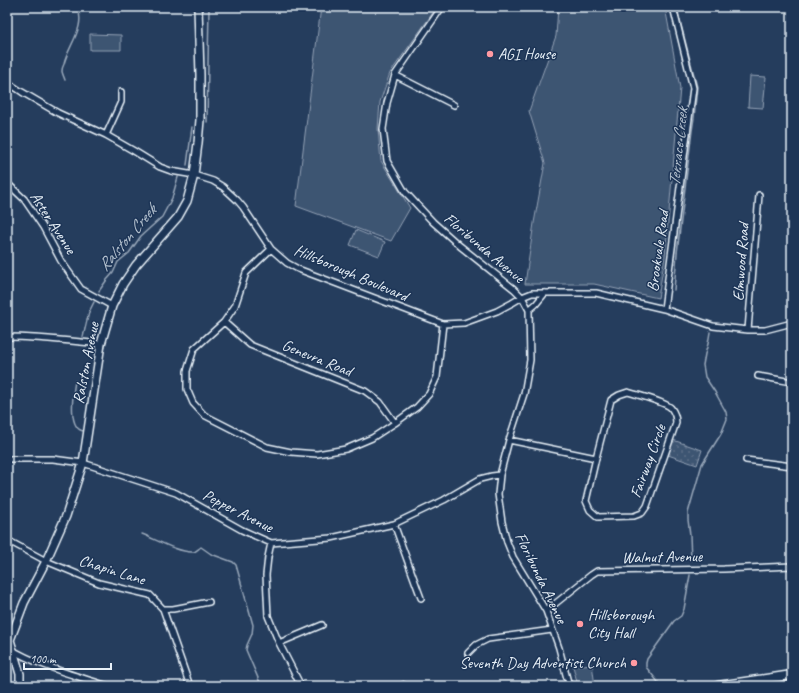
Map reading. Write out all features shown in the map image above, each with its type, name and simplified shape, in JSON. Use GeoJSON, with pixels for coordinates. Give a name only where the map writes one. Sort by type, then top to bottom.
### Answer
{"type":"FeatureCollection","features":[{"type":"Feature","properties":{"kind":"main road"},"geometry":{"type":"LineString","coordinates":[[718,686],[792,676]]}},
{"type":"Feature","properties":{"kind":"street","name":"Ralston Avenue"},"geometry":{"type":"LineString","coordinates":[[20,686],[20,674],[10,649],[10,640],[24,603],[46,561],[66,516],[83,463],[101,344],[112,306],[123,284],[136,265],[178,217],[187,201],[194,175],[200,120],[198,7]]}},
{"type":"Feature","properties":{"kind":"street","name":"Floribunda Avenue"},"geometry":{"type":"LineString","coordinates":[[442,7],[395,75],[387,103],[383,129],[387,161],[405,192],[433,222],[460,246],[514,289],[522,297],[529,310],[530,360],[524,394],[509,440],[500,475],[498,494],[502,522],[507,542],[513,557],[546,611],[559,648],[569,686]]}},
{"type":"Feature","properties":{"kind":"street","name":"Brookvale Road"},"geometry":{"type":"LineString","coordinates":[[664,309],[693,88],[673,7]]}},
{"type":"Feature","properties":{"kind":"street"},"geometry":{"type":"LineString","coordinates":[[395,75],[454,105]]}},
{"type":"Feature","properties":{"kind":"street","name":"Hillsborough Boulevard"},"geometry":{"type":"LineString","coordinates":[[7,82],[58,113],[106,135],[160,167],[171,171],[194,175],[222,187],[243,207],[271,249],[298,269],[443,324],[464,323],[498,311],[532,293],[545,292],[596,293],[664,309],[713,326],[748,330],[765,330],[792,323]]}},
{"type":"Feature","properties":{"kind":"street"},"geometry":{"type":"LineString","coordinates":[[106,135],[121,102],[120,92]]}},
{"type":"Feature","properties":{"kind":"street","name":"Aster Avenue"},"geometry":{"type":"LineString","coordinates":[[7,183],[24,199],[81,289],[112,306]]}},
{"type":"Feature","properties":{"kind":"street","name":"Elmwood Road"},"geometry":{"type":"LineString","coordinates":[[748,330],[759,195]]}},
{"type":"Feature","properties":{"kind":"street"},"geometry":{"type":"LineString","coordinates":[[271,249],[246,273],[235,306],[224,322],[194,349],[187,371],[187,389],[193,403],[204,415],[267,447],[291,452],[317,454],[346,449],[372,438],[395,423],[417,407],[429,394],[437,376],[443,324]]}},
{"type":"Feature","properties":{"kind":"street"},"geometry":{"type":"LineString","coordinates":[[529,310],[536,304],[545,292]]}},
{"type":"Feature","properties":{"kind":"street","name":"Genevra Road"},"geometry":{"type":"LineString","coordinates":[[224,322],[250,345],[365,391],[380,402],[395,423]]}},
{"type":"Feature","properties":{"kind":"street"},"geometry":{"type":"LineString","coordinates":[[7,337],[26,337],[101,344]]}},
{"type":"Feature","properties":{"kind":"street"},"geometry":{"type":"LineString","coordinates":[[758,376],[792,382]]}},
{"type":"Feature","properties":{"kind":"street","name":"Fairway Circle"},"geometry":{"type":"LineString","coordinates":[[628,392],[670,406],[675,414],[676,423],[647,506],[642,513],[634,516],[598,517],[590,510],[586,501],[596,458],[612,400],[619,395],[628,392]]}},
{"type":"Feature","properties":{"kind":"street"},"geometry":{"type":"LineString","coordinates":[[509,440],[596,458]]}},
{"type":"Feature","properties":{"kind":"street","name":"Pepper Avenue"},"geometry":{"type":"LineString","coordinates":[[7,459],[53,459],[83,463],[176,493],[242,530],[271,543],[331,538],[394,524],[444,500],[480,479],[500,475]]}},
{"type":"Feature","properties":{"kind":"street"},"geometry":{"type":"LineString","coordinates":[[746,460],[792,466]]}},
{"type":"Feature","properties":{"kind":"street"},"geometry":{"type":"LineString","coordinates":[[394,524],[421,598]]}},
{"type":"Feature","properties":{"kind":"street","name":"Chapin Lane"},"geometry":{"type":"LineString","coordinates":[[7,540],[46,561],[99,583],[150,595],[163,609]]}},
{"type":"Feature","properties":{"kind":"street"},"geometry":{"type":"LineString","coordinates":[[271,543],[266,575],[268,616],[279,643],[301,686]]}},
{"type":"Feature","properties":{"kind":"street","name":"Walnut Avenue"},"geometry":{"type":"LineString","coordinates":[[546,611],[597,571],[792,566]]}},
{"type":"Feature","properties":{"kind":"street"},"geometry":{"type":"LineString","coordinates":[[190,686],[163,609],[173,609],[209,602]]}},
{"type":"Feature","properties":{"kind":"street"},"geometry":{"type":"LineString","coordinates":[[279,643],[322,625]]}},
{"type":"Feature","properties":{"kind":"street"},"geometry":{"type":"LineString","coordinates":[[468,653],[476,645],[488,639],[552,630]]}},
{"type":"Feature","properties":{"kind":"street"},"geometry":{"type":"LineString","coordinates":[[10,649],[46,666],[108,686]]}},
{"type":"Feature","properties":{"kind":"shaded area"},"geometry":{"type":"Polygon","coordinates":[[[321,7],[437,7],[390,73],[380,102],[378,129],[381,161],[410,208],[391,241],[296,206],[321,7]]]}},
{"type":"Feature","properties":{"kind":"shaded area"},"geometry":{"type":"Polygon","coordinates":[[[558,7],[665,7],[680,88],[665,257],[658,298],[594,284],[525,284],[545,163],[529,111],[556,36],[558,7]]]}},
{"type":"Feature","properties":{"kind":"shaded area"},"geometry":{"type":"Polygon","coordinates":[[[90,34],[121,35],[121,50],[90,50],[90,34]]]}},
{"type":"Feature","properties":{"kind":"shaded area"},"geometry":{"type":"Polygon","coordinates":[[[750,76],[766,77],[763,108],[748,107],[750,76]]]}},
{"type":"Feature","properties":{"kind":"shaded area"},"geometry":{"type":"Polygon","coordinates":[[[356,230],[385,242],[379,256],[350,245],[356,230]]]}},
{"type":"Feature","properties":{"kind":"shaded area"},"geometry":{"type":"Polygon","coordinates":[[[673,440],[702,450],[697,465],[668,455],[673,440]]]}},
{"type":"Feature","properties":{"kind":"shaded area"},"geometry":{"type":"Polygon","coordinates":[[[592,664],[595,686],[578,686],[573,666],[592,664]]]}},
{"type":"Feature","properties":{"kind":"waterway"},"geometry":{"type":"LineString","coordinates":[[65,80],[62,68],[76,36],[80,21],[77,7]]}},
{"type":"Feature","properties":{"kind":"waterway","name":"Ralston Creek"},"geometry":{"type":"LineString","coordinates":[[207,122],[209,7]]}},
{"type":"Feature","properties":{"kind":"waterway","name":"Terrace Creek"},"geometry":{"type":"LineString","coordinates":[[674,290],[697,87],[677,7]]}},
{"type":"Feature","properties":{"kind":"waterway","name":"Ralston Creek"},"geometry":{"type":"LineString","coordinates":[[187,165],[192,127]]}},
{"type":"Feature","properties":{"kind":"waterway","name":"Ralston Creek"},"geometry":{"type":"LineString","coordinates":[[99,291],[113,273],[118,262],[129,253],[141,236],[162,217],[172,198],[178,177]]}},
{"type":"Feature","properties":{"kind":"waterway","name":"Ralston Creek"},"geometry":{"type":"LineString","coordinates":[[83,337],[89,312],[94,302]]}},
{"type":"Feature","properties":{"kind":"waterway","name":"Terrace Creek"},"geometry":{"type":"LineString","coordinates":[[691,560],[688,513],[702,464],[721,434],[727,419],[726,412],[705,377],[703,365],[710,332]]}},
{"type":"Feature","properties":{"kind":"waterway","name":"Ralston Creek"},"geometry":{"type":"LineString","coordinates":[[75,381],[72,410],[73,418],[79,429],[85,431]]}},
{"type":"Feature","properties":{"kind":"waterway","name":"Ralston Creek"},"geometry":{"type":"LineString","coordinates":[[142,534],[187,552],[194,552],[201,547],[211,554],[233,562],[236,565],[253,625],[252,634],[246,650],[261,685],[263,686]]}},
{"type":"Feature","properties":{"kind":"waterway","name":"Terrace Creek"},"geometry":{"type":"LineString","coordinates":[[658,682],[646,667],[647,659],[674,621],[681,616],[684,609],[690,575]]}},
{"type":"Feature","properties":{"kind":"place","name":"AGI House"},"geometry":{"type":"Point","coordinates":[490,54]}},
{"type":"Feature","properties":{"kind":"place","name":"Hillsborough City Hall"},"geometry":{"type":"Point","coordinates":[580,624]}},
{"type":"Feature","properties":{"kind":"place","name":"Seventh Day Adventist Church"},"geometry":{"type":"Point","coordinates":[634,663]}}]}
